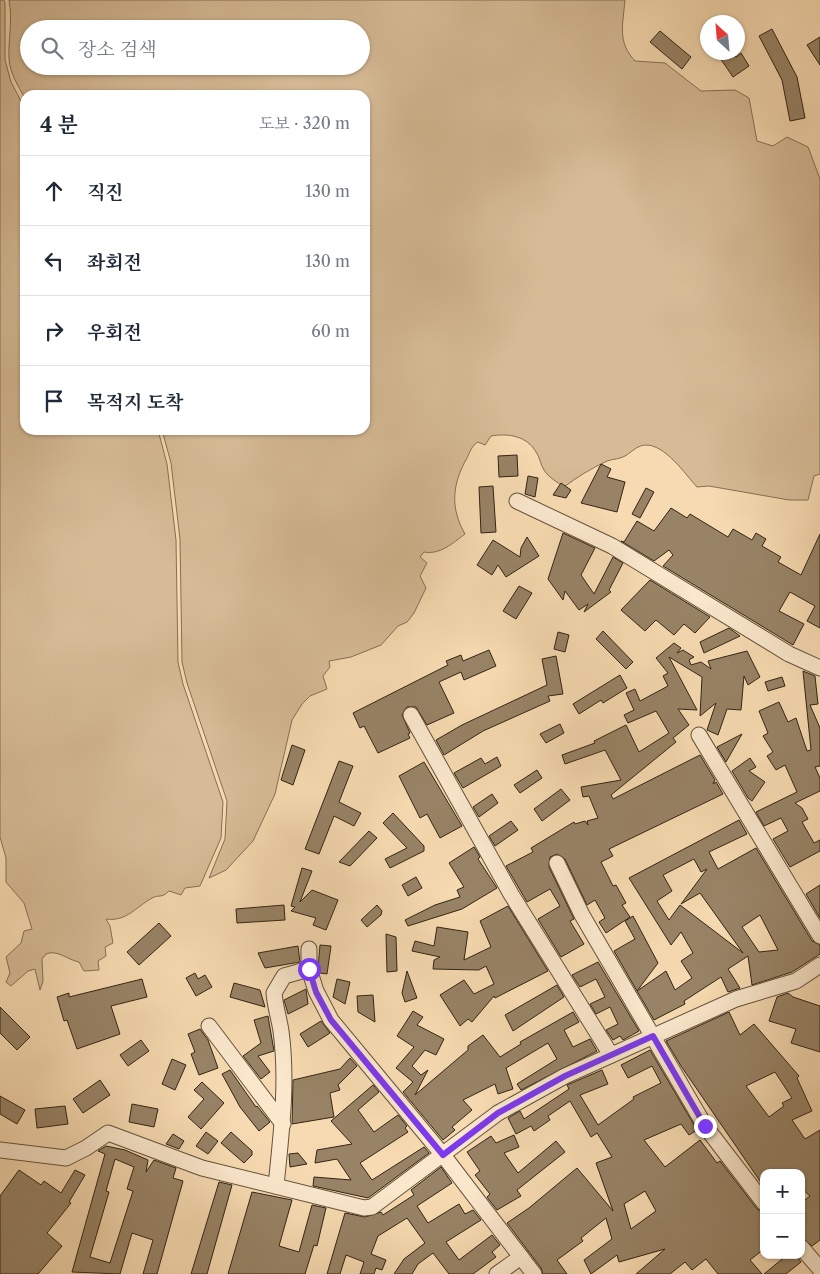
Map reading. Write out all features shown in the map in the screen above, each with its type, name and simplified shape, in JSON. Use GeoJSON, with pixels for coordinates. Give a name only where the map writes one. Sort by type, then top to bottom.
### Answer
{"type":"FeatureCollection","features":[{"type":"Feature","properties":{"kind":"street"},"geometry":{"type":"LineString","coordinates":[[517,501],[612,546],[789,654],[820,668]]}},
{"type":"Feature","properties":{"kind":"street"},"geometry":{"type":"LineString","coordinates":[[411,715],[511,894],[611,1055]]}},
{"type":"Feature","properties":{"kind":"street"},"geometry":{"type":"LineString","coordinates":[[699,735],[820,936]]}},
{"type":"Feature","properties":{"kind":"street"},"geometry":{"type":"LineString","coordinates":[[557,863],[582,915],[705,1126],[760,1198]]}},
{"type":"Feature","properties":{"kind":"street"},"geometry":{"type":"LineString","coordinates":[[309,949],[309,969],[316,992],[331,1020],[443,1155],[534,1274]]}},
{"type":"Feature","properties":{"kind":"street"},"geometry":{"type":"LineString","coordinates":[[0,1150],[66,1158],[86,1148],[108,1133],[202,1168],[364,1208],[372,1208],[498,1113],[565,1076],[736,1000],[796,980],[820,965]]}},
{"type":"Feature","properties":{"kind":"street"},"geometry":{"type":"LineString","coordinates":[[276,1186],[283,1124],[284,1084],[281,1031],[274,993],[284,976],[309,969]]}},
{"type":"Feature","properties":{"kind":"street"},"geometry":{"type":"LineString","coordinates":[[208,1026],[283,1124]]}},
{"type":"Feature","properties":{"kind":"street"},"geometry":{"type":"LineString","coordinates":[[805,1252],[820,1269]]}},
{"type":"Feature","properties":{"kind":"street"},"geometry":{"type":"LineString","coordinates":[[497,1274],[521,1257]]}},
{"type":"Feature","properties":{"kind":"shaded area"},"geometry":{"type":"Polygon","coordinates":[[[0,0],[4,0],[5,60],[11,82],[20,99],[20,435],[159,435],[167,464],[176,540],[178,662],[183,684],[223,802],[221,838],[200,886],[185,888],[181,895],[169,891],[164,895],[152,898],[125,916],[106,919],[110,926],[113,943],[105,947],[106,956],[98,961],[99,970],[84,971],[79,962],[54,953],[46,954],[42,959],[43,981],[40,990],[35,969],[28,971],[11,986],[6,982],[10,973],[6,957],[21,943],[24,931],[32,929],[24,903],[6,882],[6,858],[0,837],[0,0]]]}},
{"type":"Feature","properties":{"kind":"shaded area"},"geometry":{"type":"Polygon","coordinates":[[[9,0],[625,0],[623,40],[629,54],[635,61],[665,63],[701,91],[735,90],[749,98],[757,141],[773,146],[787,137],[808,147],[820,179],[820,474],[814,476],[808,500],[789,500],[709,486],[697,487],[667,454],[660,449],[645,445],[623,457],[607,461],[579,476],[564,487],[546,473],[536,452],[528,442],[522,439],[497,435],[491,436],[485,445],[476,443],[462,468],[456,487],[455,505],[465,534],[441,550],[424,552],[420,557],[427,563],[420,576],[426,588],[414,613],[407,622],[398,626],[381,645],[351,657],[329,661],[330,667],[323,676],[327,689],[310,696],[302,704],[292,720],[275,794],[253,841],[226,870],[209,878],[225,839],[227,801],[187,683],[182,662],[180,539],[171,463],[163,435],[370,435],[370,90],[21,90],[10,64],[9,0]]]}},
{"type":"Feature","properties":{"kind":"building"},"geometry":{"type":"Polygon","coordinates":[[[772,29],[797,77],[805,118],[790,121],[782,80],[759,36],[772,29]]]}},
{"type":"Feature","properties":{"kind":"building"},"geometry":{"type":"Polygon","coordinates":[[[660,31],[691,57],[682,69],[650,42],[660,31]]]}},
{"type":"Feature","properties":{"kind":"building"},"geometry":{"type":"Polygon","coordinates":[[[820,37],[820,65],[807,45],[820,37]]]}},
{"type":"Feature","properties":{"kind":"building"},"geometry":{"type":"Polygon","coordinates":[[[721,60],[745,60],[749,66],[733,77],[721,60]]]}},
{"type":"Feature","properties":{"kind":"building"},"geometry":{"type":"Polygon","coordinates":[[[517,455],[518,476],[499,477],[498,456],[517,455]]]}},
{"type":"Feature","properties":{"kind":"building"},"geometry":{"type":"Polygon","coordinates":[[[601,464],[611,469],[607,477],[625,482],[617,512],[581,503],[601,464]]]}},
{"type":"Feature","properties":{"kind":"building"},"geometry":{"type":"Polygon","coordinates":[[[528,476],[538,478],[535,497],[525,494],[528,476]]]}},
{"type":"Feature","properties":{"kind":"building"},"geometry":{"type":"Polygon","coordinates":[[[561,483],[571,490],[566,498],[553,495],[561,483]]]}},
{"type":"Feature","properties":{"kind":"building"},"geometry":{"type":"Polygon","coordinates":[[[493,486],[496,532],[481,533],[479,487],[493,486]]]}},
{"type":"Feature","properties":{"kind":"building"},"geometry":{"type":"Polygon","coordinates":[[[646,488],[654,492],[640,518],[632,514],[646,488]]]}},
{"type":"Feature","properties":{"kind":"building"},"geometry":{"type":"Polygon","coordinates":[[[671,508],[687,518],[690,514],[728,537],[733,529],[752,540],[756,533],[766,539],[762,546],[781,557],[778,562],[801,575],[820,534],[820,628],[807,621],[815,606],[790,592],[779,611],[804,624],[793,645],[663,566],[673,555],[669,550],[654,561],[621,541],[624,542],[637,521],[654,531],[671,508]]]}},
{"type":"Feature","properties":{"kind":"building"},"geometry":{"type":"Polygon","coordinates":[[[563,533],[595,548],[581,575],[594,594],[613,557],[623,563],[609,590],[611,592],[584,612],[588,604],[579,610],[565,591],[563,600],[548,579],[563,533]]]}},
{"type":"Feature","properties":{"kind":"building"},"geometry":{"type":"Polygon","coordinates":[[[527,537],[539,556],[506,577],[498,565],[492,575],[477,565],[493,540],[520,557],[521,548],[527,537]]]}},
{"type":"Feature","properties":{"kind":"building"},"geometry":{"type":"Polygon","coordinates":[[[650,580],[710,617],[695,633],[684,624],[674,635],[656,620],[645,631],[621,610],[650,580]]]}},
{"type":"Feature","properties":{"kind":"building"},"geometry":{"type":"Polygon","coordinates":[[[519,586],[532,593],[516,619],[503,611],[519,586]]]}},
{"type":"Feature","properties":{"kind":"building"},"geometry":{"type":"Polygon","coordinates":[[[729,628],[740,636],[704,653],[700,642],[729,628]]]}},
{"type":"Feature","properties":{"kind":"building"},"geometry":{"type":"Polygon","coordinates":[[[603,631],[633,662],[626,669],[596,639],[603,631]]]}},
{"type":"Feature","properties":{"kind":"building"},"geometry":{"type":"Polygon","coordinates":[[[558,632],[569,635],[565,652],[554,649],[558,632]]]}},
{"type":"Feature","properties":{"kind":"building"},"geometry":{"type":"Polygon","coordinates":[[[674,643],[681,648],[677,653],[683,650],[694,657],[689,660],[691,665],[701,662],[711,669],[708,661],[747,651],[760,677],[748,685],[744,676],[741,710],[727,709],[718,735],[707,730],[716,703],[700,716],[702,677],[669,657],[697,710],[678,709],[689,725],[673,738],[676,742],[611,795],[613,799],[700,755],[715,780],[713,784],[716,782],[723,794],[609,849],[613,856],[601,862],[613,886],[616,885],[626,903],[622,905],[630,917],[606,933],[599,922],[605,918],[595,900],[587,905],[565,859],[557,854],[550,857],[549,867],[574,919],[570,921],[584,944],[561,957],[538,919],[560,906],[550,889],[527,902],[506,866],[533,852],[531,848],[574,822],[575,824],[585,821],[588,825],[587,821],[598,818],[589,796],[583,797],[581,787],[621,780],[605,750],[565,764],[562,755],[595,743],[594,741],[626,725],[639,752],[669,733],[656,711],[628,723],[624,715],[634,710],[626,693],[635,689],[640,701],[668,686],[663,676],[668,673],[656,658],[674,643]]]}},
{"type":"Feature","properties":{"kind":"building"},"geometry":{"type":"Polygon","coordinates":[[[489,650],[496,666],[464,680],[461,672],[439,682],[454,713],[427,725],[416,707],[407,707],[402,715],[410,733],[408,734],[410,738],[378,753],[364,726],[360,728],[353,713],[448,665],[446,661],[461,655],[463,661],[489,650]]]}},
{"type":"Feature","properties":{"kind":"building"},"geometry":{"type":"Polygon","coordinates":[[[556,656],[563,694],[548,696],[550,701],[483,731],[444,755],[436,740],[462,725],[547,685],[542,659],[556,656]]]}},
{"type":"Feature","properties":{"kind":"building"},"geometry":{"type":"Polygon","coordinates":[[[803,671],[815,676],[818,704],[810,705],[820,728],[820,766],[815,767],[820,778],[820,791],[795,803],[802,808],[808,819],[802,822],[814,843],[820,840],[820,851],[790,867],[773,839],[788,831],[781,818],[764,826],[756,812],[797,792],[785,765],[776,770],[767,756],[773,752],[763,736],[768,733],[759,711],[779,702],[788,722],[796,718],[807,751],[811,750],[803,671]]]}},
{"type":"Feature","properties":{"kind":"building"},"geometry":{"type":"Polygon","coordinates":[[[620,675],[627,688],[603,703],[601,700],[579,714],[573,704],[620,675]]]}},
{"type":"Feature","properties":{"kind":"building"},"geometry":{"type":"Polygon","coordinates":[[[782,677],[785,686],[768,691],[765,682],[782,677]]]}},
{"type":"Feature","properties":{"kind":"building"},"geometry":{"type":"Polygon","coordinates":[[[560,724],[564,733],[546,743],[540,734],[560,724]]]}},
{"type":"Feature","properties":{"kind":"building"},"geometry":{"type":"Polygon","coordinates":[[[742,734],[726,762],[717,747],[742,734]]]}},
{"type":"Feature","properties":{"kind":"building"},"geometry":{"type":"Polygon","coordinates":[[[292,745],[305,750],[293,785],[281,780],[292,745]]]}},
{"type":"Feature","properties":{"kind":"building"},"geometry":{"type":"Polygon","coordinates":[[[497,757],[501,766],[463,788],[454,773],[481,758],[485,764],[497,757]]]}},
{"type":"Feature","properties":{"kind":"building"},"geometry":{"type":"Polygon","coordinates":[[[750,758],[756,767],[749,771],[765,782],[752,801],[748,798],[732,771],[750,758]]]}},
{"type":"Feature","properties":{"kind":"building"},"geometry":{"type":"Polygon","coordinates":[[[339,761],[353,766],[339,802],[361,813],[354,826],[334,816],[319,854],[305,849],[339,761]]]}},
{"type":"Feature","properties":{"kind":"building"},"geometry":{"type":"Polygon","coordinates":[[[424,762],[462,826],[440,838],[427,814],[420,818],[399,776],[424,762]]]}},
{"type":"Feature","properties":{"kind":"building"},"geometry":{"type":"Polygon","coordinates":[[[537,770],[542,778],[520,793],[514,785],[537,770]]]}},
{"type":"Feature","properties":{"kind":"building"},"geometry":{"type":"Polygon","coordinates":[[[561,789],[570,800],[542,821],[534,809],[561,789]]]}},
{"type":"Feature","properties":{"kind":"building"},"geometry":{"type":"Polygon","coordinates":[[[492,794],[498,803],[479,817],[473,807],[492,794]]]}},
{"type":"Feature","properties":{"kind":"building"},"geometry":{"type":"Polygon","coordinates":[[[393,813],[424,846],[424,851],[390,868],[385,859],[407,848],[383,823],[393,813]]]}},
{"type":"Feature","properties":{"kind":"building"},"geometry":{"type":"Polygon","coordinates":[[[739,820],[747,834],[709,852],[718,869],[756,848],[812,941],[820,945],[820,954],[792,972],[752,985],[748,956],[728,969],[740,988],[728,992],[721,977],[684,1001],[685,1004],[654,1020],[637,991],[666,971],[675,990],[692,978],[681,961],[693,953],[681,932],[671,945],[629,878],[739,820]],[[694,859],[663,875],[672,891],[657,901],[669,920],[680,905],[743,953],[700,893],[681,904],[707,869],[701,872],[694,859]],[[760,915],[742,927],[759,952],[778,950],[760,915]]]}},
{"type":"Feature","properties":{"kind":"building"},"geometry":{"type":"Polygon","coordinates":[[[511,821],[518,830],[495,846],[489,836],[511,821]]]}},
{"type":"Feature","properties":{"kind":"building"},"geometry":{"type":"Polygon","coordinates":[[[369,831],[377,838],[350,866],[339,862],[369,831]]]}},
{"type":"Feature","properties":{"kind":"building"},"geometry":{"type":"Polygon","coordinates":[[[474,847],[480,857],[478,859],[497,888],[462,909],[408,926],[405,920],[435,905],[460,897],[457,890],[464,887],[449,863],[474,847]]]}},
{"type":"Feature","properties":{"kind":"building"},"geometry":{"type":"Polygon","coordinates":[[[302,868],[312,871],[300,902],[312,890],[338,900],[326,930],[313,925],[316,918],[291,911],[295,907],[291,906],[302,868]]]}},
{"type":"Feature","properties":{"kind":"building"},"geometry":{"type":"Polygon","coordinates":[[[416,877],[422,888],[408,896],[402,885],[416,877]]]}},
{"type":"Feature","properties":{"kind":"building"},"geometry":{"type":"Polygon","coordinates":[[[820,885],[820,918],[806,894],[820,885]]]}},
{"type":"Feature","properties":{"kind":"building"},"geometry":{"type":"Polygon","coordinates":[[[284,905],[285,920],[237,923],[236,909],[284,905]]]}},
{"type":"Feature","properties":{"kind":"building"},"geometry":{"type":"Polygon","coordinates":[[[377,905],[382,911],[381,915],[367,927],[361,920],[377,905]]]}},
{"type":"Feature","properties":{"kind":"building"},"geometry":{"type":"Polygon","coordinates":[[[508,906],[548,971],[495,998],[494,996],[472,1022],[468,1019],[460,1026],[440,995],[464,980],[474,994],[494,984],[486,966],[479,970],[433,969],[434,960],[440,957],[412,951],[415,941],[434,946],[437,927],[468,932],[464,960],[491,947],[480,921],[508,906]]]}},
{"type":"Feature","properties":{"kind":"building"},"geometry":{"type":"Polygon","coordinates":[[[633,916],[658,963],[637,991],[614,951],[635,939],[625,921],[633,916]]]}},
{"type":"Feature","properties":{"kind":"building"},"geometry":{"type":"Polygon","coordinates":[[[159,923],[171,936],[139,965],[127,952],[159,923]]]}},
{"type":"Feature","properties":{"kind":"building"},"geometry":{"type":"Polygon","coordinates":[[[386,934],[396,937],[397,971],[387,972],[386,934]]]}},
{"type":"Feature","properties":{"kind":"building"},"geometry":{"type":"Polygon","coordinates":[[[320,945],[331,946],[327,974],[320,973],[318,968],[320,945]]]}},
{"type":"Feature","properties":{"kind":"building"},"geometry":{"type":"Polygon","coordinates":[[[298,946],[300,962],[265,968],[258,953],[298,946]]]}},
{"type":"Feature","properties":{"kind":"building"},"geometry":{"type":"Polygon","coordinates":[[[598,962],[639,1031],[623,1040],[620,1036],[613,1040],[606,1030],[618,1024],[610,1007],[596,1014],[590,1004],[605,997],[596,979],[580,987],[572,975],[598,962]]]}},
{"type":"Feature","properties":{"kind":"building"},"geometry":{"type":"Polygon","coordinates":[[[407,971],[417,998],[405,1002],[402,993],[407,971]]]}},
{"type":"Feature","properties":{"kind":"building"},"geometry":{"type":"Polygon","coordinates":[[[195,973],[198,979],[205,975],[212,987],[196,996],[186,978],[195,973]]]}},
{"type":"Feature","properties":{"kind":"building"},"geometry":{"type":"Polygon","coordinates":[[[142,979],[147,997],[111,1006],[120,1034],[77,1049],[67,1020],[64,1021],[57,997],[69,993],[69,997],[142,979]]]}},
{"type":"Feature","properties":{"kind":"building"},"geometry":{"type":"Polygon","coordinates":[[[337,979],[350,982],[345,1004],[333,997],[337,979]]]}},
{"type":"Feature","properties":{"kind":"building"},"geometry":{"type":"Polygon","coordinates":[[[234,983],[260,990],[265,1007],[230,997],[234,983]]]}},
{"type":"Feature","properties":{"kind":"building"},"geometry":{"type":"Polygon","coordinates":[[[557,985],[564,997],[513,1031],[505,1015],[557,985]]]}},
{"type":"Feature","properties":{"kind":"building"},"geometry":{"type":"Polygon","coordinates":[[[306,989],[308,1004],[288,1014],[284,1000],[306,989]]]}},
{"type":"Feature","properties":{"kind":"building"},"geometry":{"type":"Polygon","coordinates":[[[788,993],[793,997],[820,1006],[820,1052],[791,1043],[796,1029],[769,1021],[777,997],[788,993]]]}},
{"type":"Feature","properties":{"kind":"building"},"geometry":{"type":"Polygon","coordinates":[[[373,995],[375,1022],[358,1012],[357,996],[373,995]]]}},
{"type":"Feature","properties":{"kind":"building"},"geometry":{"type":"Polygon","coordinates":[[[0,1007],[30,1037],[17,1050],[0,1033],[0,1007]]]}},
{"type":"Feature","properties":{"kind":"building"},"geometry":{"type":"Polygon","coordinates":[[[413,1011],[423,1017],[417,1025],[444,1039],[436,1055],[425,1050],[412,1066],[421,1075],[428,1070],[415,1095],[468,1050],[468,1046],[483,1035],[500,1057],[521,1044],[520,1042],[573,1012],[579,1022],[564,1030],[573,1047],[590,1039],[597,1051],[521,1090],[517,1084],[557,1059],[548,1043],[506,1068],[513,1089],[498,1094],[495,1084],[463,1100],[472,1110],[452,1127],[455,1130],[443,1140],[403,1092],[413,1082],[396,1068],[414,1047],[397,1036],[413,1011]]]}},
{"type":"Feature","properties":{"kind":"building"},"geometry":{"type":"Polygon","coordinates":[[[729,1012],[740,1035],[754,1024],[799,1076],[797,1078],[812,1111],[792,1120],[805,1139],[820,1130],[820,1240],[812,1246],[805,1241],[805,1200],[810,1196],[805,1192],[805,1169],[760,1169],[760,1181],[666,1041],[729,1012]],[[775,1072],[746,1086],[769,1117],[784,1106],[782,1103],[792,1098],[775,1072]]]}},
{"type":"Feature","properties":{"kind":"building"},"geometry":{"type":"Polygon","coordinates":[[[268,1016],[274,1051],[258,1056],[270,1072],[261,1079],[243,1056],[261,1043],[254,1020],[268,1016]]]}},
{"type":"Feature","properties":{"kind":"building"},"geometry":{"type":"Polygon","coordinates":[[[321,1021],[330,1033],[308,1047],[300,1034],[321,1021]]]}},
{"type":"Feature","properties":{"kind":"building"},"geometry":{"type":"Polygon","coordinates":[[[200,1029],[208,1040],[218,1068],[199,1075],[191,1054],[195,1052],[188,1034],[200,1029]]]}},
{"type":"Feature","properties":{"kind":"building"},"geometry":{"type":"Polygon","coordinates":[[[141,1040],[149,1051],[128,1066],[120,1055],[141,1040]]]}},
{"type":"Feature","properties":{"kind":"building"},"geometry":{"type":"Polygon","coordinates":[[[650,1050],[697,1130],[689,1135],[681,1124],[644,1140],[665,1167],[700,1140],[717,1163],[720,1161],[757,1209],[760,1210],[760,1252],[750,1260],[762,1274],[718,1274],[706,1259],[692,1270],[685,1262],[670,1274],[636,1274],[665,1249],[619,1262],[617,1255],[591,1274],[584,1260],[612,1239],[606,1218],[581,1238],[583,1241],[557,1260],[567,1274],[543,1274],[541,1268],[507,1223],[529,1208],[577,1168],[613,1211],[596,1163],[612,1157],[597,1133],[591,1137],[570,1101],[548,1116],[550,1120],[534,1131],[531,1126],[516,1134],[508,1118],[520,1111],[524,1119],[569,1089],[567,1085],[602,1070],[608,1084],[580,1095],[598,1125],[634,1099],[633,1097],[661,1083],[652,1066],[628,1078],[621,1065],[650,1050]],[[645,1191],[624,1204],[631,1229],[656,1211],[645,1191]]]}},
{"type":"Feature","properties":{"kind":"building"},"geometry":{"type":"Polygon","coordinates":[[[350,1058],[357,1066],[338,1085],[340,1090],[330,1093],[334,1117],[292,1124],[293,1080],[340,1069],[350,1058]]]}},
{"type":"Feature","properties":{"kind":"building"},"geometry":{"type":"Polygon","coordinates":[[[172,1059],[186,1065],[175,1090],[162,1084],[172,1059]]]}},
{"type":"Feature","properties":{"kind":"building"},"geometry":{"type":"Polygon","coordinates":[[[230,1070],[256,1107],[270,1122],[259,1131],[240,1107],[222,1074],[230,1070]]]}},
{"type":"Feature","properties":{"kind":"building"},"geometry":{"type":"Polygon","coordinates":[[[100,1080],[110,1095],[83,1113],[73,1099],[100,1080]]]}},
{"type":"Feature","properties":{"kind":"building"},"geometry":{"type":"Polygon","coordinates":[[[202,1082],[224,1103],[201,1129],[188,1117],[204,1099],[194,1090],[202,1082]]]}},
{"type":"Feature","properties":{"kind":"building"},"geometry":{"type":"Polygon","coordinates":[[[373,1085],[379,1092],[358,1110],[374,1132],[398,1115],[407,1126],[405,1128],[408,1132],[360,1163],[372,1180],[424,1147],[429,1153],[368,1198],[313,1186],[314,1177],[351,1180],[337,1159],[315,1163],[317,1150],[352,1144],[331,1121],[373,1085]]]}},
{"type":"Feature","properties":{"kind":"building"},"geometry":{"type":"Polygon","coordinates":[[[0,1096],[25,1110],[17,1124],[0,1114],[0,1096]]]}},
{"type":"Feature","properties":{"kind":"building"},"geometry":{"type":"Polygon","coordinates":[[[132,1104],[158,1109],[154,1127],[129,1122],[132,1104]]]}},
{"type":"Feature","properties":{"kind":"building"},"geometry":{"type":"Polygon","coordinates":[[[65,1106],[68,1124],[37,1128],[35,1109],[65,1106]]]}},
{"type":"Feature","properties":{"kind":"building"},"geometry":{"type":"Polygon","coordinates":[[[206,1132],[218,1141],[208,1154],[196,1146],[206,1132]]]}},
{"type":"Feature","properties":{"kind":"building"},"geometry":{"type":"Polygon","coordinates":[[[231,1132],[252,1151],[252,1155],[244,1163],[221,1143],[231,1132]]]}},
{"type":"Feature","properties":{"kind":"building"},"geometry":{"type":"Polygon","coordinates":[[[173,1134],[184,1141],[179,1149],[166,1144],[173,1134]]]}},
{"type":"Feature","properties":{"kind":"building"},"geometry":{"type":"Polygon","coordinates":[[[514,1135],[519,1147],[504,1153],[518,1173],[556,1141],[565,1152],[517,1190],[521,1196],[497,1210],[487,1197],[490,1194],[475,1175],[480,1171],[467,1152],[491,1136],[496,1143],[514,1135]]]}},
{"type":"Feature","properties":{"kind":"building"},"geometry":{"type":"Polygon","coordinates":[[[106,1146],[125,1150],[148,1160],[146,1172],[154,1160],[176,1168],[173,1178],[183,1181],[157,1274],[143,1274],[153,1240],[132,1233],[120,1274],[72,1272],[105,1154],[98,1151],[106,1146]],[[115,1159],[106,1191],[109,1192],[90,1257],[110,1263],[133,1191],[127,1189],[134,1167],[115,1159]]]}},
{"type":"Feature","properties":{"kind":"building"},"geometry":{"type":"Polygon","coordinates":[[[298,1153],[307,1164],[290,1167],[289,1154],[298,1153]]]}},
{"type":"Feature","properties":{"kind":"building"},"geometry":{"type":"Polygon","coordinates":[[[441,1167],[452,1183],[417,1206],[428,1223],[459,1204],[465,1214],[473,1210],[481,1220],[446,1242],[459,1260],[492,1235],[500,1245],[492,1252],[496,1257],[473,1274],[449,1274],[433,1253],[418,1264],[412,1274],[394,1274],[404,1259],[425,1243],[407,1218],[378,1236],[371,1254],[386,1260],[382,1270],[376,1268],[374,1274],[360,1274],[364,1262],[346,1255],[340,1274],[327,1274],[345,1213],[365,1217],[381,1212],[383,1215],[414,1195],[411,1190],[441,1167]]]}},
{"type":"Feature","properties":{"kind":"building"},"geometry":{"type":"Polygon","coordinates":[[[19,1170],[41,1185],[44,1181],[61,1193],[75,1170],[85,1175],[69,1202],[71,1203],[47,1233],[62,1246],[38,1274],[0,1274],[0,1196],[19,1170]]]}},
{"type":"Feature","properties":{"kind":"building"},"geometry":{"type":"Polygon","coordinates":[[[219,1182],[232,1185],[207,1274],[191,1274],[219,1182]]]}},
{"type":"Feature","properties":{"kind":"building"},"geometry":{"type":"Polygon","coordinates":[[[252,1192],[292,1200],[279,1246],[299,1252],[312,1205],[326,1208],[317,1246],[314,1245],[305,1274],[228,1274],[252,1192]]]}},
{"type":"Feature","properties":{"kind":"building"},"geometry":{"type":"Polygon","coordinates":[[[782,1259],[799,1259],[801,1262],[786,1274],[764,1274],[782,1259]]]}},
{"type":"Feature","properties":{"kind":"route"},"geometry":{"type":"LineString","coordinates":[[309,969],[316,992],[331,1020],[443,1155],[498,1113],[565,1076],[653,1036],[705,1126]]}}]}
